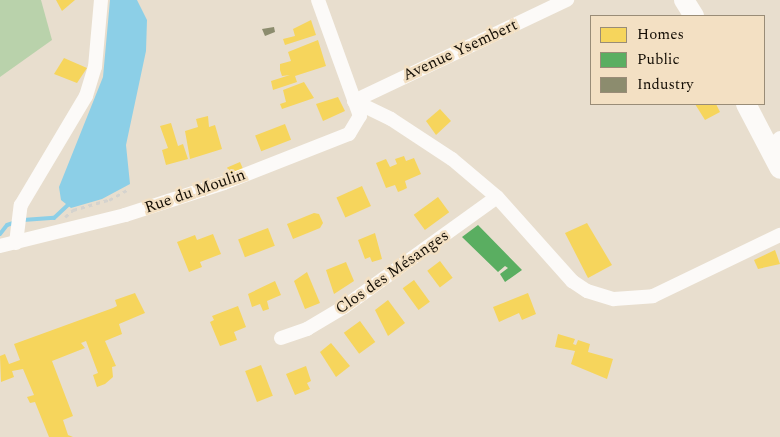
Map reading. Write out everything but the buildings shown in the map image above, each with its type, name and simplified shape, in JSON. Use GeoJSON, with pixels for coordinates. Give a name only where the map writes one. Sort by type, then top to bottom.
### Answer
{"type":"FeatureCollection","features":[{"type":"Feature","properties":{"kind":"main road"},"geometry":{"type":"LineString","coordinates":[[684,0],[693,15]]}},
{"type":"Feature","properties":{"kind":"main road"},"geometry":{"type":"LineString","coordinates":[[747,105],[774,143],[780,169]]}},
{"type":"Feature","properties":{"kind":"street"},"geometry":{"type":"LineString","coordinates":[[16,243],[20,205],[86,96],[95,67],[101,0]]}},
{"type":"Feature","properties":{"kind":"street"},"geometry":{"type":"LineString","coordinates":[[318,0],[354,100],[390,119],[452,159],[498,197],[572,281],[587,291],[614,299],[652,296],[780,235]]}},
{"type":"Feature","properties":{"kind":"street","name":"Avenue Ysembert"},"geometry":{"type":"LineString","coordinates":[[354,100],[567,0]]}},
{"type":"Feature","properties":{"kind":"street","name":"Rue du Moulin"},"geometry":{"type":"LineString","coordinates":[[0,246],[125,215],[224,183],[349,134],[360,116],[354,100]]}},
{"type":"Feature","properties":{"kind":"street","name":"Clos des Mésanges"},"geometry":{"type":"LineString","coordinates":[[281,338],[307,329],[344,307],[498,197]]}},
{"type":"Feature","properties":{"kind":"path"},"geometry":{"type":"LineString","coordinates":[[66,215],[118,196],[127,190]]}},
{"type":"Feature","properties":{"kind":"path"},"geometry":{"type":"LineString","coordinates":[[118,196],[120,202]]}},
{"type":"Feature","properties":{"kind":"green space"},"geometry":{"type":"Polygon","coordinates":[[[0,0],[41,0],[52,40],[0,77],[0,0]]]}},
{"type":"Feature","properties":{"kind":"water"},"geometry":{"type":"Polygon","coordinates":[[[110,0],[137,0],[147,20],[146,51],[126,145],[130,184],[102,199],[71,208],[61,200],[59,187],[103,77],[110,0]]]}},
{"type":"Feature","properties":{"kind":"waterway"},"geometry":{"type":"LineString","coordinates":[[23,220],[54,218],[68,205]]}},
{"type":"Feature","properties":{"kind":"waterway"},"geometry":{"type":"LineString","coordinates":[[0,234],[7,225],[16,222]]}}]}
